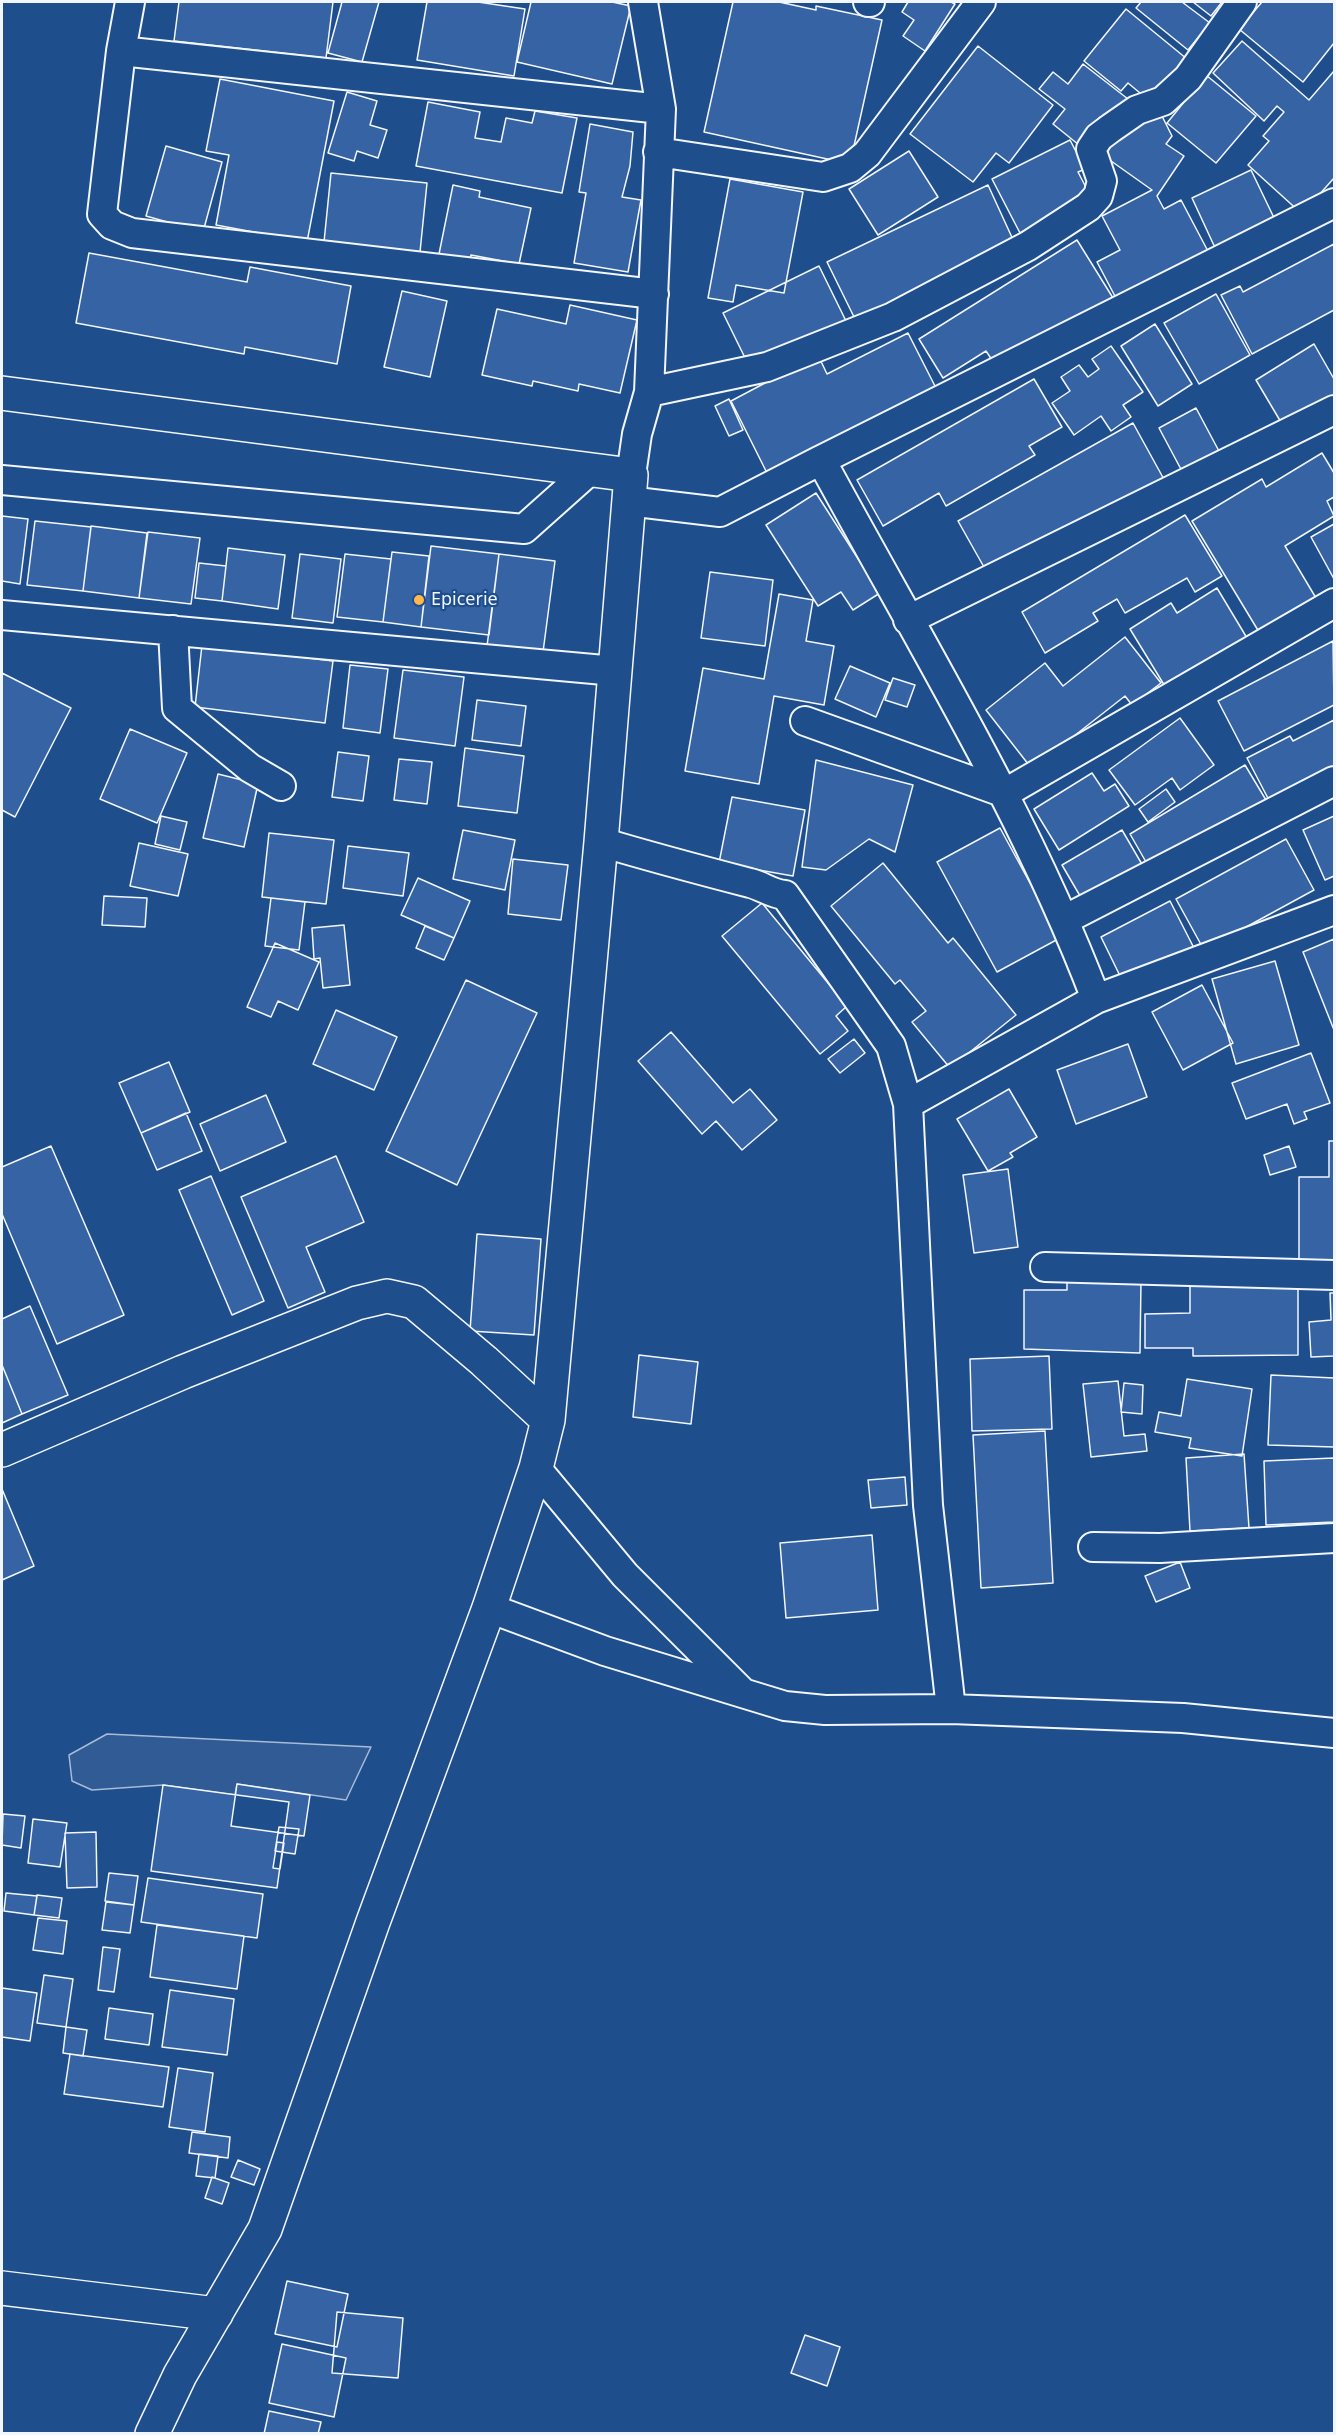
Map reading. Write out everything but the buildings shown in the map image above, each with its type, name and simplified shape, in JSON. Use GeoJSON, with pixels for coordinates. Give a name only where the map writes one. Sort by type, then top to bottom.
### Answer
{"type":"FeatureCollection","features":[{"type":"Feature","properties":{"kind":"street"},"geometry":{"type":"LineString","coordinates":[[130,2],[121,51],[102,214],[112,225],[132,233],[168,238],[654,294]]}},
{"type":"Feature","properties":{"kind":"street"},"geometry":{"type":"LineString","coordinates":[[152,2433],[180,2375],[265,2229],[373,1922],[489,1608],[536,1468],[548,1420],[601,842],[629,488],[637,434],[649,392],[661,109],[644,2]]}},
{"type":"Feature","properties":{"kind":"street"},"geometry":{"type":"LineString","coordinates":[[658,152],[823,177],[850,168],[867,154],[981,2]]}},
{"type":"Feature","properties":{"kind":"street"},"geometry":{"type":"LineString","coordinates":[[649,392],[767,367],[893,317],[1028,246],[1088,207],[1098,196],[1102,181],[1091,149],[1099,137],[1137,110],[1163,101],[1188,78],[1242,2]]}},
{"type":"Feature","properties":{"kind":"street"},"geometry":{"type":"LineString","coordinates":[[121,51],[661,109]]}},
{"type":"Feature","properties":{"kind":"street"},"geometry":{"type":"LineString","coordinates":[[2,393],[589,471],[629,488],[720,512],[1335,203]]}},
{"type":"Feature","properties":{"kind":"street"},"geometry":{"type":"LineString","coordinates":[[908,620],[1335,410]]}},
{"type":"Feature","properties":{"kind":"street"},"geometry":{"type":"LineString","coordinates":[[821,460],[1005,793],[1066,919],[1096,999]]}},
{"type":"Feature","properties":{"kind":"street"},"geometry":{"type":"LineString","coordinates":[[2,480],[524,529],[589,471]]}},
{"type":"Feature","properties":{"kind":"street"},"geometry":{"type":"LineString","coordinates":[[806,721],[1005,793],[1335,603]]}},
{"type":"Feature","properties":{"kind":"street"},"geometry":{"type":"LineString","coordinates":[[2,615],[615,671]]}},
{"type":"Feature","properties":{"kind":"street"},"geometry":{"type":"LineString","coordinates":[[173,630],[177,708],[250,768],[281,786]]}},
{"type":"Feature","properties":{"kind":"street"},"geometry":{"type":"LineString","coordinates":[[1066,919],[1335,781]]}},
{"type":"Feature","properties":{"kind":"street"},"geometry":{"type":"LineString","coordinates":[[601,842],[725,878],[753,883],[772,894],[785,896],[891,1046],[908,1104],[928,1505],[951,1709]]}},
{"type":"Feature","properties":{"kind":"street"},"geometry":{"type":"LineString","coordinates":[[908,1104],[1096,999],[1335,910]]}},
{"type":"Feature","properties":{"kind":"street"},"geometry":{"type":"LineString","coordinates":[[1045,1267],[1335,1275]]}},
{"type":"Feature","properties":{"kind":"street"},"geometry":{"type":"LineString","coordinates":[[2,1450],[183,1372],[335,1311],[387,1296],[414,1302],[484,1361],[548,1420]]}},
{"type":"Feature","properties":{"kind":"street"},"geometry":{"type":"LineString","coordinates":[[536,1468],[625,1575],[743,1694]]}},
{"type":"Feature","properties":{"kind":"street"},"geometry":{"type":"LineString","coordinates":[[1094,1547],[1160,1548],[1335,1538]]}},
{"type":"Feature","properties":{"kind":"street"},"geometry":{"type":"LineString","coordinates":[[489,1608],[605,1651],[785,1706],[815,1709],[951,1709],[1183,1718],[1335,1733]]}},
{"type":"Feature","properties":{"kind":"street"},"geometry":{"type":"LineString","coordinates":[[2,2288],[216,2314]]}},
{"type":"Feature","properties":{"kind":"shaded area"},"geometry":{"type":"Polygon","coordinates":[[[107,1734],[371,1747],[346,1800],[237,1784],[235,1795],[163,1785],[92,1790],[72,1781],[69,1755],[107,1734]]]}},
{"type":"Feature","properties":{"kind":"place","name":"Epicerie"},"geometry":{"type":"Point","coordinates":[419,600]}}]}
